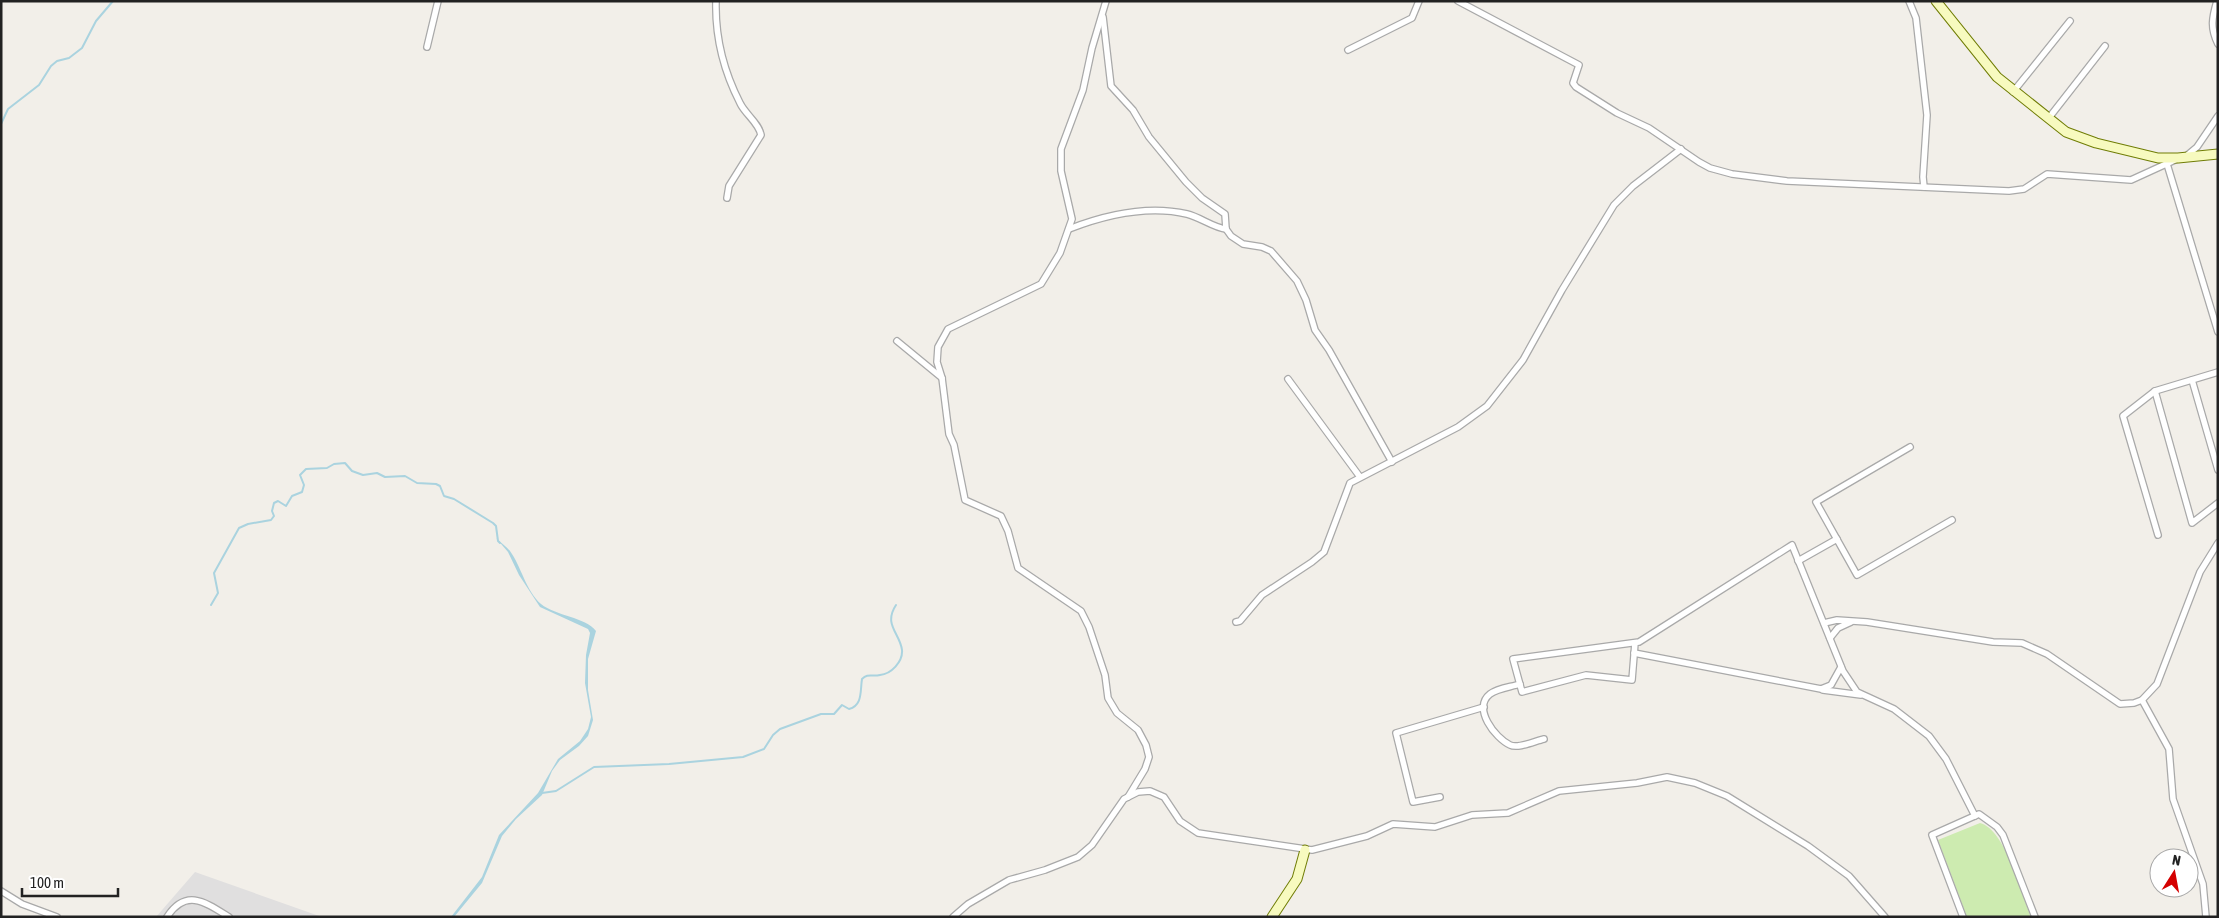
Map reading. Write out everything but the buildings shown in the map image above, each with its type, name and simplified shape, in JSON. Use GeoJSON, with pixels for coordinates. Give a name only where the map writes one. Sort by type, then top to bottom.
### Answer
{"type":"FeatureCollection","features":[{"type":"Feature","properties":{"kind":"main road"},"geometry":{"type":"LineString","coordinates":[[1936,1],[1992,71],[2013,92],[2066,132],[2086,140],[2158,158],[2181,158],[2218,154]]}},
{"type":"Feature","properties":{"kind":"main road"},"geometry":{"type":"LineString","coordinates":[[1272,917],[1297,879],[1306,850]]}},
{"type":"Feature","properties":{"kind":"street"},"geometry":{"type":"LineString","coordinates":[[427,47],[438,1]]}},
{"type":"Feature","properties":{"kind":"street"},"geometry":{"type":"LineString","coordinates":[[716,1],[716,28],[721,56],[740,103],[761,135],[729,186],[727,198]]}},
{"type":"Feature","properties":{"kind":"street"},"geometry":{"type":"LineString","coordinates":[[1106,1],[1103,17],[1092,48],[1083,90],[1061,149],[1061,171],[1072,218],[1054,264],[1041,284],[948,329],[938,347],[937,362],[942,378],[949,434],[954,445],[965,500],[1000,516],[1008,532],[1018,568],[1081,611],[1105,675],[1108,698],[1117,713],[1138,730],[1146,745],[1149,757],[1145,769],[1128,797]]}},
{"type":"Feature","properties":{"kind":"street"},"geometry":{"type":"LineString","coordinates":[[1348,50],[1412,18],[1419,1]]}},
{"type":"Feature","properties":{"kind":"street"},"geometry":{"type":"LineString","coordinates":[[1458,1],[1579,65],[1573,83],[1576,87],[1617,113],[1649,128],[1710,168],[1754,178],[1924,187],[1945,190],[2018,191],[2042,175],[2054,173],[2124,181],[2131,180],[2181,158],[2197,148],[2218,116]]}},
{"type":"Feature","properties":{"kind":"street"},"geometry":{"type":"LineString","coordinates":[[1908,1],[1916,18],[1927,115],[1924,187]]}},
{"type":"Feature","properties":{"kind":"street"},"geometry":{"type":"LineString","coordinates":[[2217,1],[2211,20],[2212,30],[2218,44]]}},
{"type":"Feature","properties":{"kind":"street"},"geometry":{"type":"LineString","coordinates":[[1103,17],[1111,86],[1133,110],[1149,137],[1186,182],[1202,198],[1225,214],[1226,229],[1231,236],[1243,244],[1262,247],[1271,251],[1297,281],[1306,300],[1314,330],[1329,350],[1392,462]]}},
{"type":"Feature","properties":{"kind":"street"},"geometry":{"type":"LineString","coordinates":[[2013,92],[2070,21]]}},
{"type":"Feature","properties":{"kind":"street"},"geometry":{"type":"LineString","coordinates":[[2048,119],[2105,46]]}},
{"type":"Feature","properties":{"kind":"street"},"geometry":{"type":"LineString","coordinates":[[1236,622],[1240,621],[1262,595],[1324,552],[1350,483],[1458,427],[1491,401],[1523,360],[1562,290],[1614,206],[1633,186],[1681,149]]}},
{"type":"Feature","properties":{"kind":"street"},"geometry":{"type":"LineString","coordinates":[[2167,164],[2218,332]]}},
{"type":"Feature","properties":{"kind":"street"},"geometry":{"type":"LineString","coordinates":[[1069,229],[1117,214],[1154,211],[1192,215],[1226,229]]}},
{"type":"Feature","properties":{"kind":"street"},"geometry":{"type":"LineString","coordinates":[[897,341],[942,378]]}},
{"type":"Feature","properties":{"kind":"street"},"geometry":{"type":"LineString","coordinates":[[2158,535],[2123,416],[2155,391],[2218,372]]}},
{"type":"Feature","properties":{"kind":"street"},"geometry":{"type":"LineString","coordinates":[[1288,379],[1360,477]]}},
{"type":"Feature","properties":{"kind":"street"},"geometry":{"type":"LineString","coordinates":[[2192,380],[2218,470]]}},
{"type":"Feature","properties":{"kind":"street"},"geometry":{"type":"LineString","coordinates":[[2155,391],[2192,523],[2218,503]]}},
{"type":"Feature","properties":{"kind":"street"},"geometry":{"type":"LineString","coordinates":[[1910,447],[1816,502],[1857,575],[1952,520]]}},
{"type":"Feature","properties":{"kind":"street"},"geometry":{"type":"LineString","coordinates":[[1798,560],[1837,539]]}},
{"type":"Feature","properties":{"kind":"street"},"geometry":{"type":"LineString","coordinates":[[1824,623],[1837,620],[1878,623],[1992,642],[2022,643],[2047,654],[2115,702],[2127,704],[2142,700],[2157,684],[2202,567],[2218,543]]}},
{"type":"Feature","properties":{"kind":"street"},"geometry":{"type":"LineString","coordinates":[[1635,643],[1632,680],[1586,675],[1522,692],[1513,658],[1635,643],[1792,545],[1841,665],[1853,688],[1865,696],[1894,709],[1929,736],[1946,759],[1975,816]]}},
{"type":"Feature","properties":{"kind":"street"},"geometry":{"type":"LineString","coordinates":[[1830,638],[1838,628],[1850,622]]}},
{"type":"Feature","properties":{"kind":"street"},"geometry":{"type":"LineString","coordinates":[[1634,652],[1821,690],[1865,696]]}},
{"type":"Feature","properties":{"kind":"street"},"geometry":{"type":"LineString","coordinates":[[1821,690],[1831,686],[1839,674],[1841,665]]}},
{"type":"Feature","properties":{"kind":"street"},"geometry":{"type":"LineString","coordinates":[[1520,684],[1491,694],[1487,698],[1484,707],[1488,723],[1498,736],[1510,746],[1544,739]]}},
{"type":"Feature","properties":{"kind":"street"},"geometry":{"type":"LineString","coordinates":[[2142,700],[2169,749],[2173,799],[2203,884],[2206,917]]}},
{"type":"Feature","properties":{"kind":"street"},"geometry":{"type":"LineString","coordinates":[[1440,797],[1413,802],[1396,733],[1484,707]]}},
{"type":"Feature","properties":{"kind":"street"},"geometry":{"type":"LineString","coordinates":[[953,917],[968,904],[1008,880],[1045,870],[1086,852],[1097,839],[1120,803],[1128,797],[1145,791],[1157,793],[1168,801],[1185,826],[1198,833],[1306,850],[1361,838],[1394,824],[1434,827],[1472,815],[1508,813],[1560,791],[1637,783],[1667,777],[1695,783],[1727,796],[1808,846],[1840,868],[1885,917]]}},
{"type":"Feature","properties":{"kind":"street"},"geometry":{"type":"LineString","coordinates":[[1963,917],[1932,835],[1979,814],[1989,819],[2002,835],[2035,917]]}},
{"type":"Feature","properties":{"kind":"street"},"geometry":{"type":"LineString","coordinates":[[1,891],[22,904],[58,917]]}},
{"type":"Feature","properties":{"kind":"street"},"geometry":{"type":"LineString","coordinates":[[167,917],[177,904],[188,900],[198,901],[229,917]]}},
{"type":"Feature","properties":{"kind":"shaded area"},"geometry":{"type":"Polygon","coordinates":[[[195,872],[322,917],[156,917],[195,872]]]}},
{"type":"Feature","properties":{"kind":"green space"},"geometry":{"type":"Polygon","coordinates":[[[1980,823],[1989,828],[2005,849],[2031,917],[1967,917],[1938,840],[1980,823]]]}},
{"type":"Feature","properties":{"kind":"water"},"geometry":{"type":"Polygon","coordinates":[[[496,538],[510,551],[531,592],[541,604],[554,611],[578,619],[596,631],[588,659],[588,690],[593,720],[588,736],[579,746],[560,760],[552,771],[542,795],[516,819],[502,836],[482,883],[454,917],[451,917],[482,877],[499,835],[538,793],[558,759],[580,741],[588,729],[591,717],[585,683],[586,655],[590,633],[588,629],[540,607],[519,575],[508,552],[496,538]]]}},
{"type":"Feature","properties":{"kind":"waterway"},"geometry":{"type":"LineString","coordinates":[[1,124],[8,109],[39,85],[51,66],[57,61],[69,58],[82,48],[96,21],[113,1]]}},
{"type":"Feature","properties":{"kind":"waterway"},"geometry":{"type":"LineString","coordinates":[[211,605],[218,593],[214,573],[239,528],[248,524],[271,520],[274,516],[272,511],[274,503],[278,501],[286,506],[292,496],[302,492],[304,485],[300,475],[306,469],[327,468],[334,464],[345,463],[352,471],[363,475],[377,473],[385,477],[405,476],[417,483],[436,484],[440,486],[444,496],[454,499],[493,523],[496,526],[500,543]]}},
{"type":"Feature","properties":{"kind":"waterway"},"geometry":{"type":"LineString","coordinates":[[542,793],[556,791],[594,767],[669,764],[743,757],[764,749],[773,735],[780,729],[821,714],[834,714],[842,705],[849,709],[853,707],[859,701],[862,679],[866,676],[877,676],[892,670],[901,659],[901,644],[893,629],[891,618],[896,605]]}}]}
